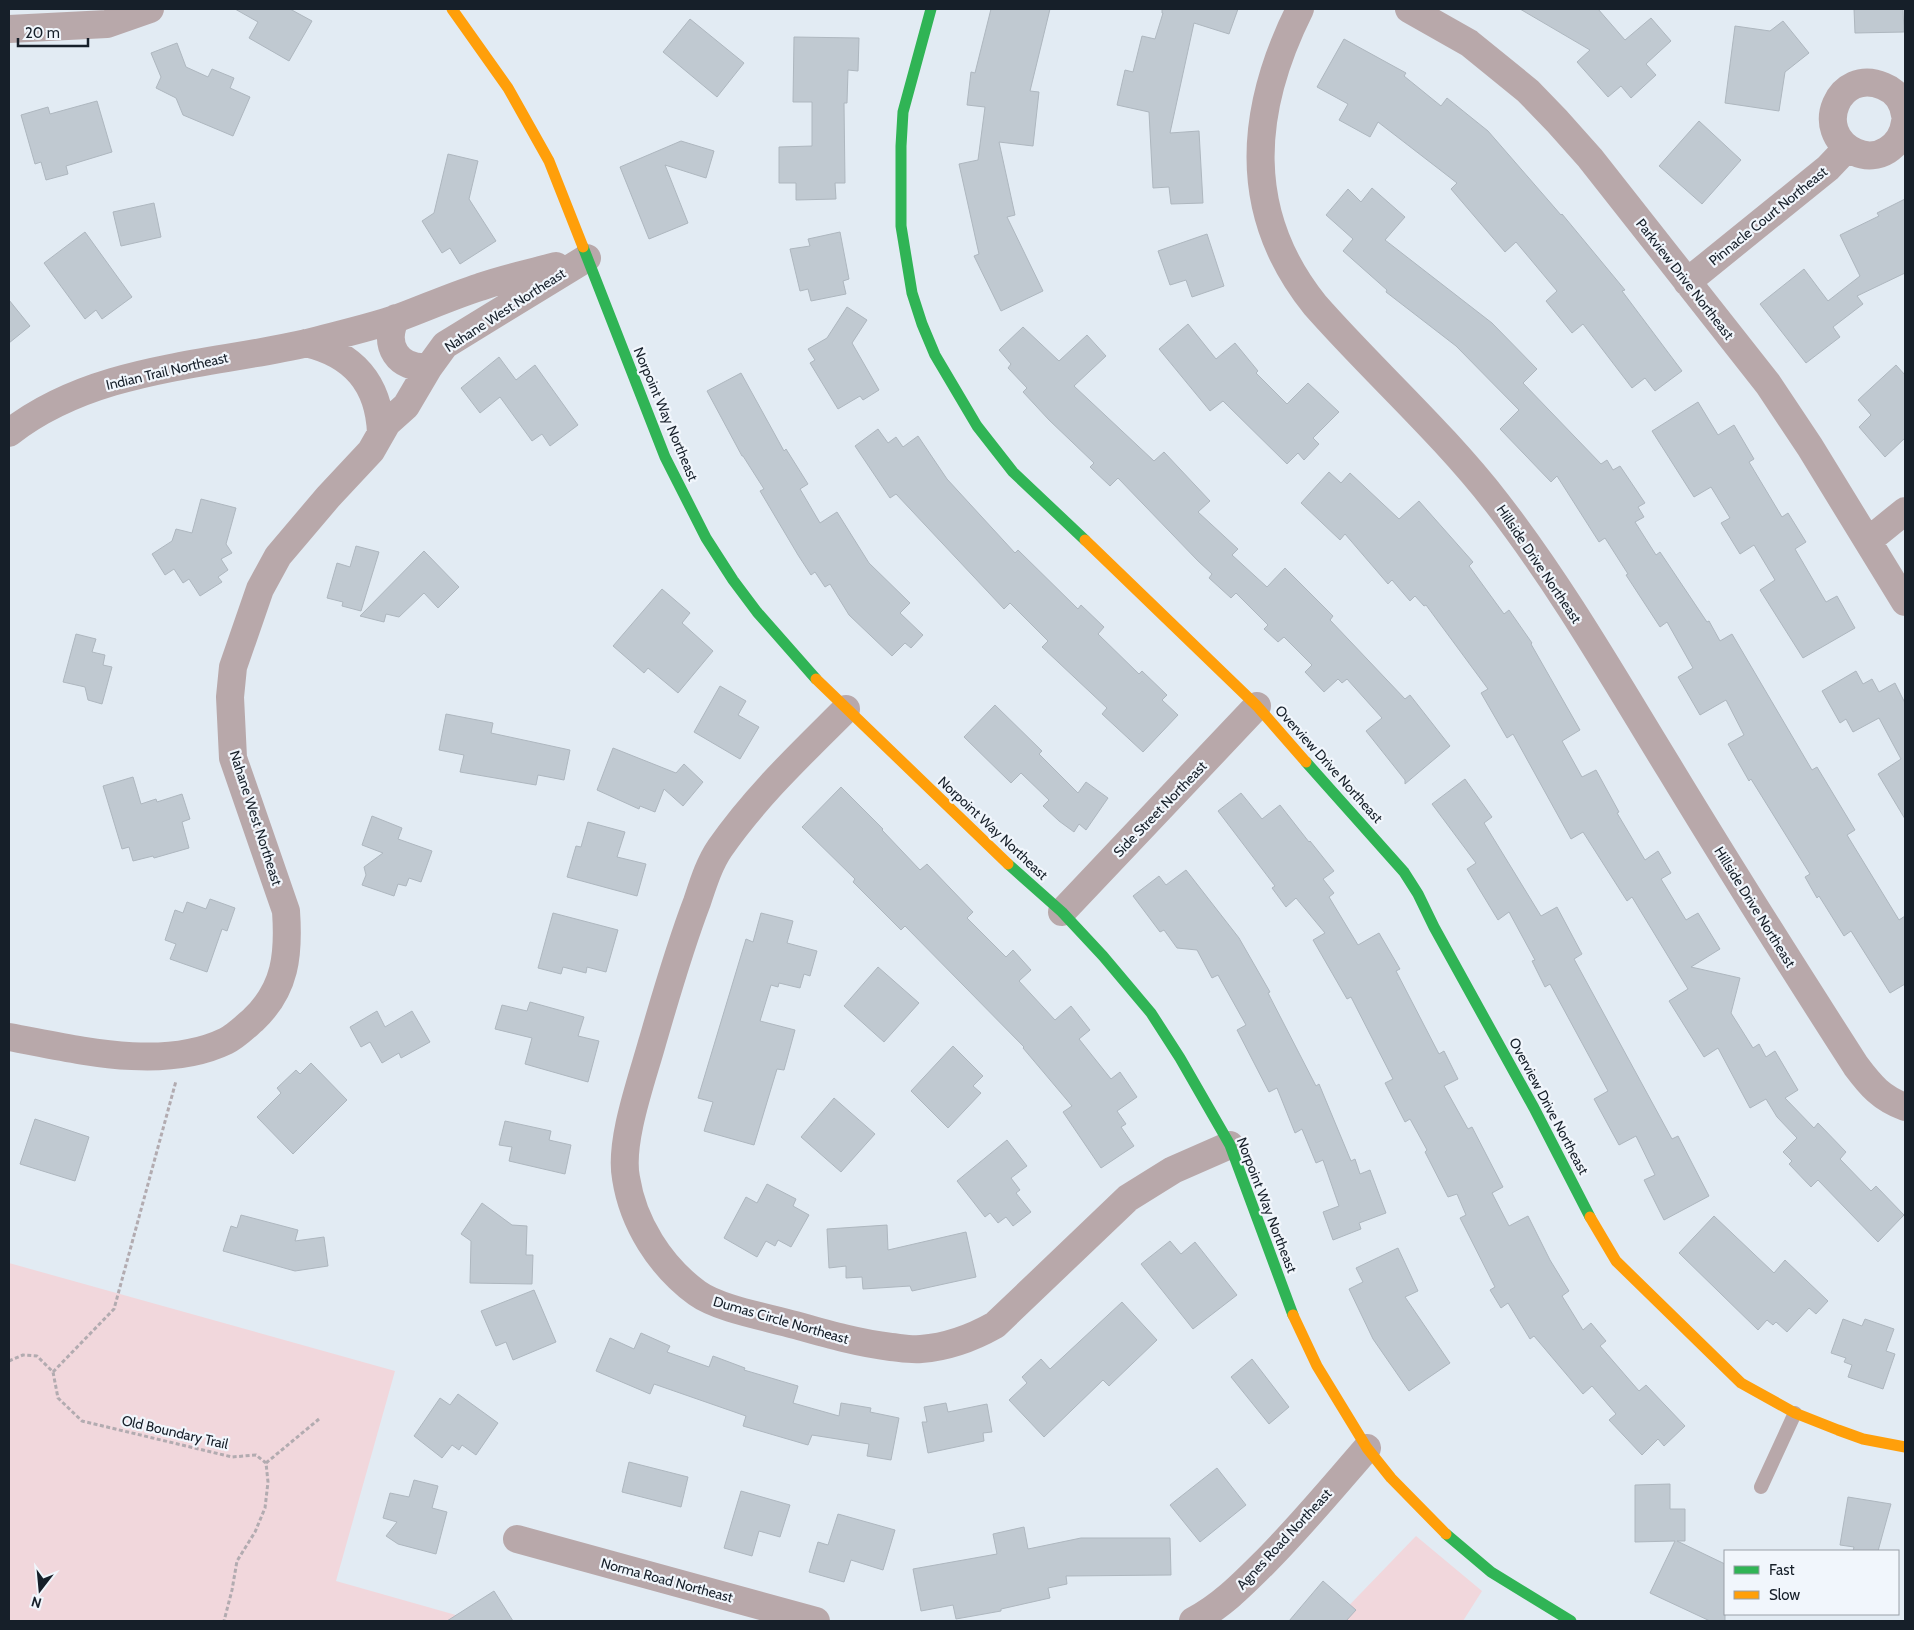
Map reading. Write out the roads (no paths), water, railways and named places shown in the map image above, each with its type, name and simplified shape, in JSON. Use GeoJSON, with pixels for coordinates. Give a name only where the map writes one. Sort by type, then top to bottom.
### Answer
{"type":"FeatureCollection","features":[{"type":"Feature","properties":{"kind":"street"},"geometry":{"type":"LineString","coordinates":[[9,29],[107,24],[150,9]]}},
{"type":"Feature","properties":{"kind":"street","name":"Norpoint Way Northeast"},"geometry":{"type":"LineString","coordinates":[[452,9],[508,88],[548,161],[665,457],[706,538],[733,580],[757,612],[817,680],[1007,863],[1062,912],[1103,956],[1151,1013],[1180,1058],[1230,1145],[1298,1329],[1317,1366],[1368,1448],[1391,1478],[1464,1551],[1491,1572],[1571,1621]]}},
{"type":"Feature","properties":{"kind":"street","name":"Overview Drive Northeast"},"geometry":{"type":"LineString","coordinates":[[932,9],[903,112],[900,146],[901,226],[912,293],[922,324],[935,355],[977,426],[1014,472],[1257,706],[1404,872],[1418,894],[1434,927],[1538,1116],[1598,1232],[1616,1261],[1741,1383],[1795,1413],[1863,1439],[1905,1447]]}},
{"type":"Feature","properties":{"kind":"street","name":"Hillside Drive Northeast"},"geometry":{"type":"LineString","coordinates":[[1300,9],[1274,66],[1262,121],[1260,153],[1262,188],[1267,214],[1276,242],[1286,263],[1299,285],[1338,331],[1458,456],[1538,558],[1744,891],[1856,1066],[1874,1090],[1892,1102],[1905,1107]]}},
{"type":"Feature","properties":{"kind":"street","name":"Parkview Drive Northeast"},"geometry":{"type":"LineString","coordinates":[[1409,9],[1469,43],[1528,91],[1558,121],[1590,158],[1768,384],[1905,602]]}},
{"type":"Feature","properties":{"kind":"street"},"geometry":{"type":"LineString","coordinates":[[1905,115],[1904,106],[1898,96],[1889,88],[1878,83],[1865,82],[1853,86],[1843,93],[1836,103],[1832,115],[1833,127],[1838,139],[1857,154],[1869,156],[1880,154],[1891,148],[1899,140],[1905,122]]}},
{"type":"Feature","properties":{"kind":"street","name":"Pinnacle Court Northeast"},"geometry":{"type":"LineString","coordinates":[[1687,282],[1828,168],[1847,148]]}},
{"type":"Feature","properties":{"kind":"street","name":"Indian Trail Northeast"},"geometry":{"type":"LineString","coordinates":[[9,433],[27,418],[64,400],[102,385],[154,371],[306,343],[396,318],[481,286],[587,258]]}},
{"type":"Feature","properties":{"kind":"street","name":"Nahane West Northeast"},"geometry":{"type":"LineString","coordinates":[[9,1037],[106,1054],[140,1057],[183,1054],[227,1041],[258,1016],[271,1000],[279,986],[286,958],[288,933],[286,912],[233,758],[230,697],[233,667],[260,589],[278,556],[328,497],[371,451],[387,423],[406,406],[444,346],[587,258]]}},
{"type":"Feature","properties":{"kind":"street"},"geometry":{"type":"LineString","coordinates":[[396,318],[390,336],[391,346],[396,354],[410,366],[419,368],[429,367]]}},
{"type":"Feature","properties":{"kind":"street","name":"Indian Trail Northeast"},"geometry":{"type":"LineString","coordinates":[[306,343],[323,347],[339,354],[365,378],[378,404],[381,433]]}},
{"type":"Feature","properties":{"kind":"street"},"geometry":{"type":"LineString","coordinates":[[1868,541],[1905,511]]}},
{"type":"Feature","properties":{"kind":"street","name":"Side Street Northeast"},"geometry":{"type":"LineString","coordinates":[[1062,912],[1257,706]]}},
{"type":"Feature","properties":{"kind":"street","name":"Dumas Circle Northeast"},"geometry":{"type":"LineString","coordinates":[[846,709],[761,795],[719,850],[706,876],[679,948],[630,1124],[625,1158],[625,1176],[634,1212],[658,1254],[680,1279],[698,1294],[724,1305],[840,1338],[918,1350],[947,1345],[975,1336],[995,1325],[1128,1198],[1173,1170],[1230,1145]]}},
{"type":"Feature","properties":{"kind":"street","name":"Agnes Road Northeast"},"geometry":{"type":"LineString","coordinates":[[1193,1621],[1212,1611],[1248,1579],[1289,1538],[1368,1448]]}},
{"type":"Feature","properties":{"kind":"street","name":"Norma Road Northeast"},"geometry":{"type":"LineString","coordinates":[[517,1539],[816,1621]]}},
{"type":"Feature","properties":{"kind":"lane"},"geometry":{"type":"LineString","coordinates":[[1761,1487],[1795,1413]]}}]}
